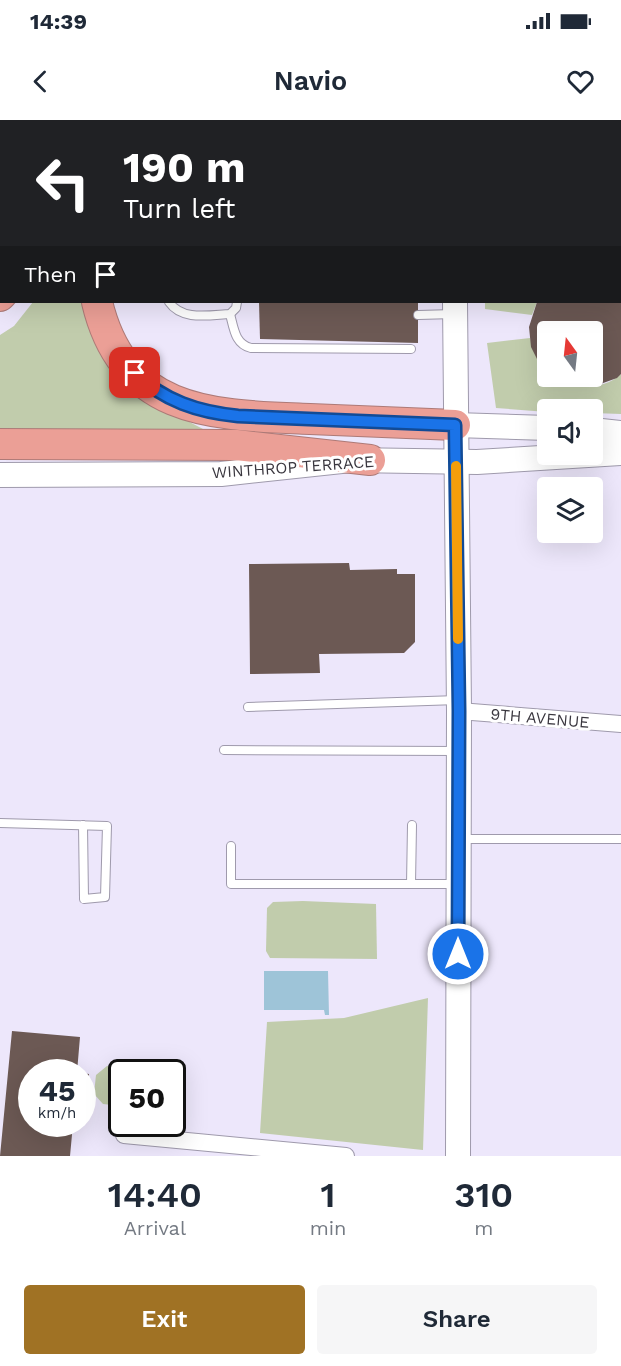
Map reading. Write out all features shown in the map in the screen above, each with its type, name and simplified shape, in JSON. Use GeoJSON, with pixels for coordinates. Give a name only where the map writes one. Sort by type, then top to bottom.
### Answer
{"type":"FeatureCollection","features":[{"type":"Feature","properties":{"kind":"highway"},"geometry":{"type":"LineString","coordinates":[[97,303],[110,339],[135,373],[167,398],[194,409],[238,416],[455,425]]}},
{"type":"Feature","properties":{"kind":"highway"},"geometry":{"type":"LineString","coordinates":[[0,444],[236,445],[370,460]]}},
{"type":"Feature","properties":{"kind":"main road"},"geometry":{"type":"LineString","coordinates":[[455,308],[459,705],[458,1156]]}},
{"type":"Feature","properties":{"kind":"main road"},"geometry":{"type":"LineString","coordinates":[[455,425],[537,428]]}},
{"type":"Feature","properties":{"kind":"main road"},"geometry":{"type":"LineString","coordinates":[[603,431],[621,433]]}},
{"type":"Feature","properties":{"kind":"main road","name":"WINTHROP TERRACE"},"geometry":{"type":"LineString","coordinates":[[0,475],[221,474],[262,471],[331,461],[456,462],[621,453]]}},
{"type":"Feature","properties":{"kind":"street","name":"9TH AVENUE"},"geometry":{"type":"LineString","coordinates":[[459,705],[621,724]]}},
{"type":"Feature","properties":{"kind":"street"},"geometry":{"type":"LineString","coordinates":[[138,1137],[238,1151],[346,1156]]}},
{"type":"Feature","properties":{"kind":"lane"},"geometry":{"type":"LineString","coordinates":[[170,303],[186,315],[230,314],[236,308],[237,303]]}},
{"type":"Feature","properties":{"kind":"lane"},"geometry":{"type":"LineString","coordinates":[[418,315],[455,308]]}},
{"type":"Feature","properties":{"kind":"lane"},"geometry":{"type":"LineString","coordinates":[[230,314],[238,340],[242,346],[251,348],[411,349]]}},
{"type":"Feature","properties":{"kind":"lane"},"geometry":{"type":"LineString","coordinates":[[248,707],[459,705]]}},
{"type":"Feature","properties":{"kind":"lane"},"geometry":{"type":"LineString","coordinates":[[224,750],[459,751]]}},
{"type":"Feature","properties":{"kind":"lane"},"geometry":{"type":"LineString","coordinates":[[0,823],[83,825],[107,826],[105,897],[84,899],[83,825]]}},
{"type":"Feature","properties":{"kind":"lane"},"geometry":{"type":"LineString","coordinates":[[411,884],[412,825]]}},
{"type":"Feature","properties":{"kind":"lane"},"geometry":{"type":"LineString","coordinates":[[458,839],[621,839]]}},
{"type":"Feature","properties":{"kind":"lane"},"geometry":{"type":"LineString","coordinates":[[231,846],[231,884],[458,884]]}},
{"type":"Feature","properties":{"kind":"green space"},"geometry":{"type":"Polygon","coordinates":[[[32,303],[82,303],[103,356],[147,400],[203,429],[0,431],[0,335],[14,326],[32,303]]]}},
{"type":"Feature","properties":{"kind":"green space"},"geometry":{"type":"Polygon","coordinates":[[[485,303],[537,303],[532,315],[485,309],[485,303]]]}},
{"type":"Feature","properties":{"kind":"green space"},"geometry":{"type":"Polygon","coordinates":[[[530,338],[537,357],[537,387],[603,387],[603,384],[621,374],[621,414],[603,413],[603,399],[537,399],[537,411],[496,408],[487,343],[530,338]]]}},
{"type":"Feature","properties":{"kind":"green space"},"geometry":{"type":"Polygon","coordinates":[[[273,902],[376,904],[377,959],[270,958],[266,951],[267,908],[273,902]]]}},
{"type":"Feature","properties":{"kind":"green space"},"geometry":{"type":"Polygon","coordinates":[[[428,998],[423,1150],[260,1133],[267,1022],[344,1018],[428,998]]]}},
{"type":"Feature","properties":{"kind":"green space"},"geometry":{"type":"Polygon","coordinates":[[[108,1066],[108,1105],[103,1104],[96,1096],[96,1075],[108,1066]]]}},
{"type":"Feature","properties":{"kind":"water"},"geometry":{"type":"Polygon","coordinates":[[[264,971],[328,971],[329,1015],[325,1015],[324,1010],[264,1010],[264,971]]]}},
{"type":"Feature","properties":{"kind":"building"},"geometry":{"type":"Polygon","coordinates":[[[259,303],[418,303],[418,343],[260,339],[259,303]]]}},
{"type":"Feature","properties":{"kind":"building"},"geometry":{"type":"Polygon","coordinates":[[[537,303],[621,303],[621,374],[617,378],[603,383],[603,321],[537,321],[537,359],[531,347],[529,327],[537,303]]]}},
{"type":"Feature","properties":{"kind":"building"},"geometry":{"type":"Polygon","coordinates":[[[349,563],[350,570],[397,569],[397,574],[415,574],[415,642],[404,653],[319,654],[320,673],[250,674],[249,564],[349,563]]]}},
{"type":"Feature","properties":{"kind":"building"},"geometry":{"type":"Polygon","coordinates":[[[12,1031],[80,1037],[78,1059],[18,1059],[18,1137],[72,1137],[70,1156],[0,1156],[12,1031]]]}},
{"type":"Feature","properties":{"kind":"slow traffic"},"geometry":{"type":"LineString","coordinates":[[456,466],[458,639]]}},
{"type":"Feature","properties":{"kind":"route"},"geometry":{"type":"LineString","coordinates":[[135,373],[167,398],[209,413],[455,425],[459,711],[458,954]]}}]}
